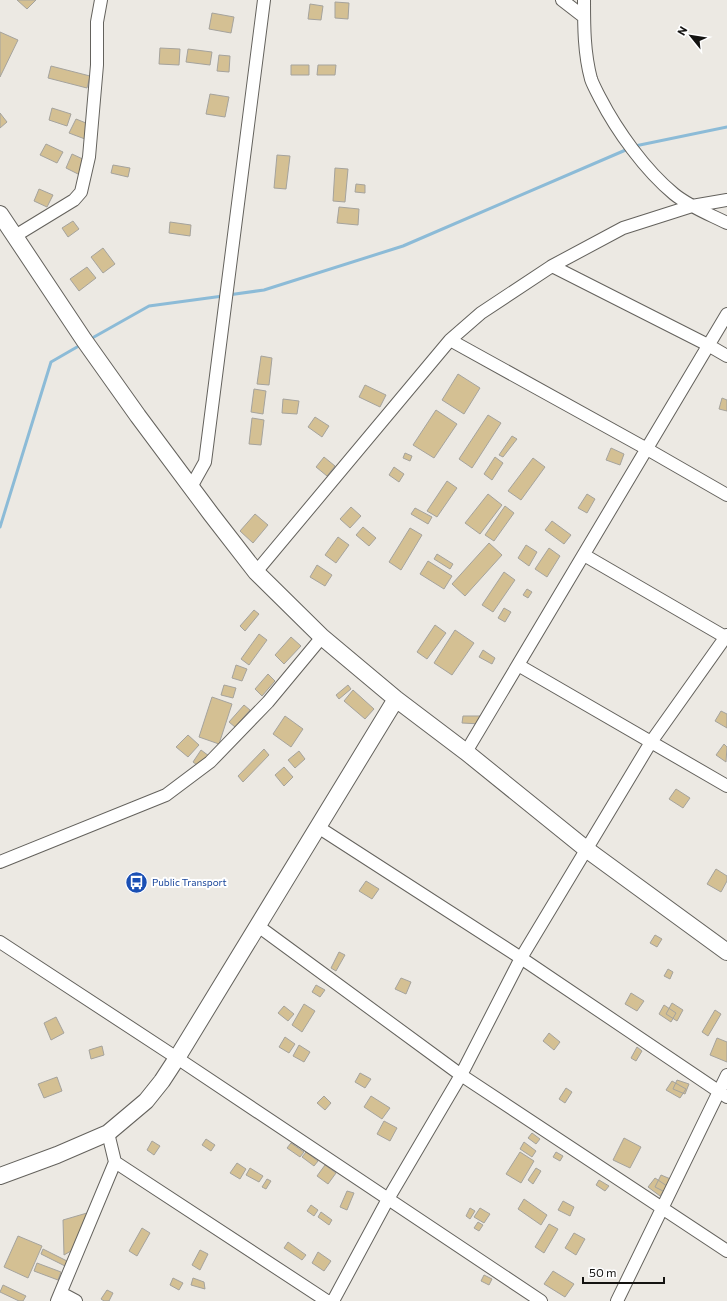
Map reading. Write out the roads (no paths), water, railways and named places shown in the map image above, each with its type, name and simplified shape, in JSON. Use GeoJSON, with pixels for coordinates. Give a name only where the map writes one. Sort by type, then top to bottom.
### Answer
{"type":"FeatureCollection","features":[{"type":"Feature","properties":{"kind":"main road"},"geometry":{"type":"LineString","coordinates":[[0,214],[84,340],[138,416],[190,487],[256,572],[322,637],[396,699],[466,752],[586,849],[727,952]]}},
{"type":"Feature","properties":{"kind":"main road"},"geometry":{"type":"LineString","coordinates":[[0,1176],[57,1155],[108,1133],[146,1101],[162,1081],[177,1058],[396,699]]}},
{"type":"Feature","properties":{"kind":"street"},"geometry":{"type":"LineString","coordinates":[[15,236],[74,200],[81,192],[90,157],[97,66],[97,22],[101,0]]}},
{"type":"Feature","properties":{"kind":"street"},"geometry":{"type":"LineString","coordinates":[[190,487],[205,462],[264,0]]}},
{"type":"Feature","properties":{"kind":"street"},"geometry":{"type":"LineString","coordinates":[[562,0],[584,17]]}},
{"type":"Feature","properties":{"kind":"street"},"geometry":{"type":"LineString","coordinates":[[584,0],[583,36],[591,79],[609,116],[631,147],[658,179],[674,194],[692,206],[727,223]]}},
{"type":"Feature","properties":{"kind":"street"},"geometry":{"type":"LineString","coordinates":[[256,572],[450,340],[481,313],[552,266],[623,228],[692,206],[727,200]]}},
{"type":"Feature","properties":{"kind":"street"},"geometry":{"type":"LineString","coordinates":[[552,266],[727,356]]}},
{"type":"Feature","properties":{"kind":"street"},"geometry":{"type":"LineString","coordinates":[[466,752],[727,314]]}},
{"type":"Feature","properties":{"kind":"street"},"geometry":{"type":"LineString","coordinates":[[450,340],[727,495]]}},
{"type":"Feature","properties":{"kind":"street"},"geometry":{"type":"LineString","coordinates":[[333,1301],[388,1199],[462,1075],[521,958],[651,742],[727,636],[584,554]]}},
{"type":"Feature","properties":{"kind":"street"},"geometry":{"type":"LineString","coordinates":[[0,862],[166,795],[210,762],[268,702],[322,637]]}},
{"type":"Feature","properties":{"kind":"street"},"geometry":{"type":"LineString","coordinates":[[518,665],[727,786]]}},
{"type":"Feature","properties":{"kind":"street"},"geometry":{"type":"LineString","coordinates":[[318,827],[521,958],[723,1095]]}},
{"type":"Feature","properties":{"kind":"street"},"geometry":{"type":"LineString","coordinates":[[258,926],[462,1075],[727,1251]]}},
{"type":"Feature","properties":{"kind":"street"},"geometry":{"type":"LineString","coordinates":[[0,942],[177,1058],[541,1301]]}},
{"type":"Feature","properties":{"kind":"street"},"geometry":{"type":"LineString","coordinates":[[617,1301],[723,1095],[727,1075]]}},
{"type":"Feature","properties":{"kind":"street"},"geometry":{"type":"LineString","coordinates":[[76,1301],[59,1297],[115,1162],[108,1133]]}},
{"type":"Feature","properties":{"kind":"street"},"geometry":{"type":"LineString","coordinates":[[115,1162],[327,1301]]}},
{"type":"Feature","properties":{"kind":"waterway"},"geometry":{"type":"LineString","coordinates":[[635,146],[727,127]]}},
{"type":"Feature","properties":{"kind":"waterway"},"geometry":{"type":"LineString","coordinates":[[228,295],[264,290],[403,246],[628,149]]}},
{"type":"Feature","properties":{"kind":"waterway"},"geometry":{"type":"LineString","coordinates":[[94,337],[149,306],[223,296]]}},
{"type":"Feature","properties":{"kind":"waterway"},"geometry":{"type":"LineString","coordinates":[[0,527],[51,362],[77,347]]}},
{"type":"Feature","properties":{"kind":"place","name":"Public Transport"},"geometry":{"type":"Point","coordinates":[136,882]}}]}
